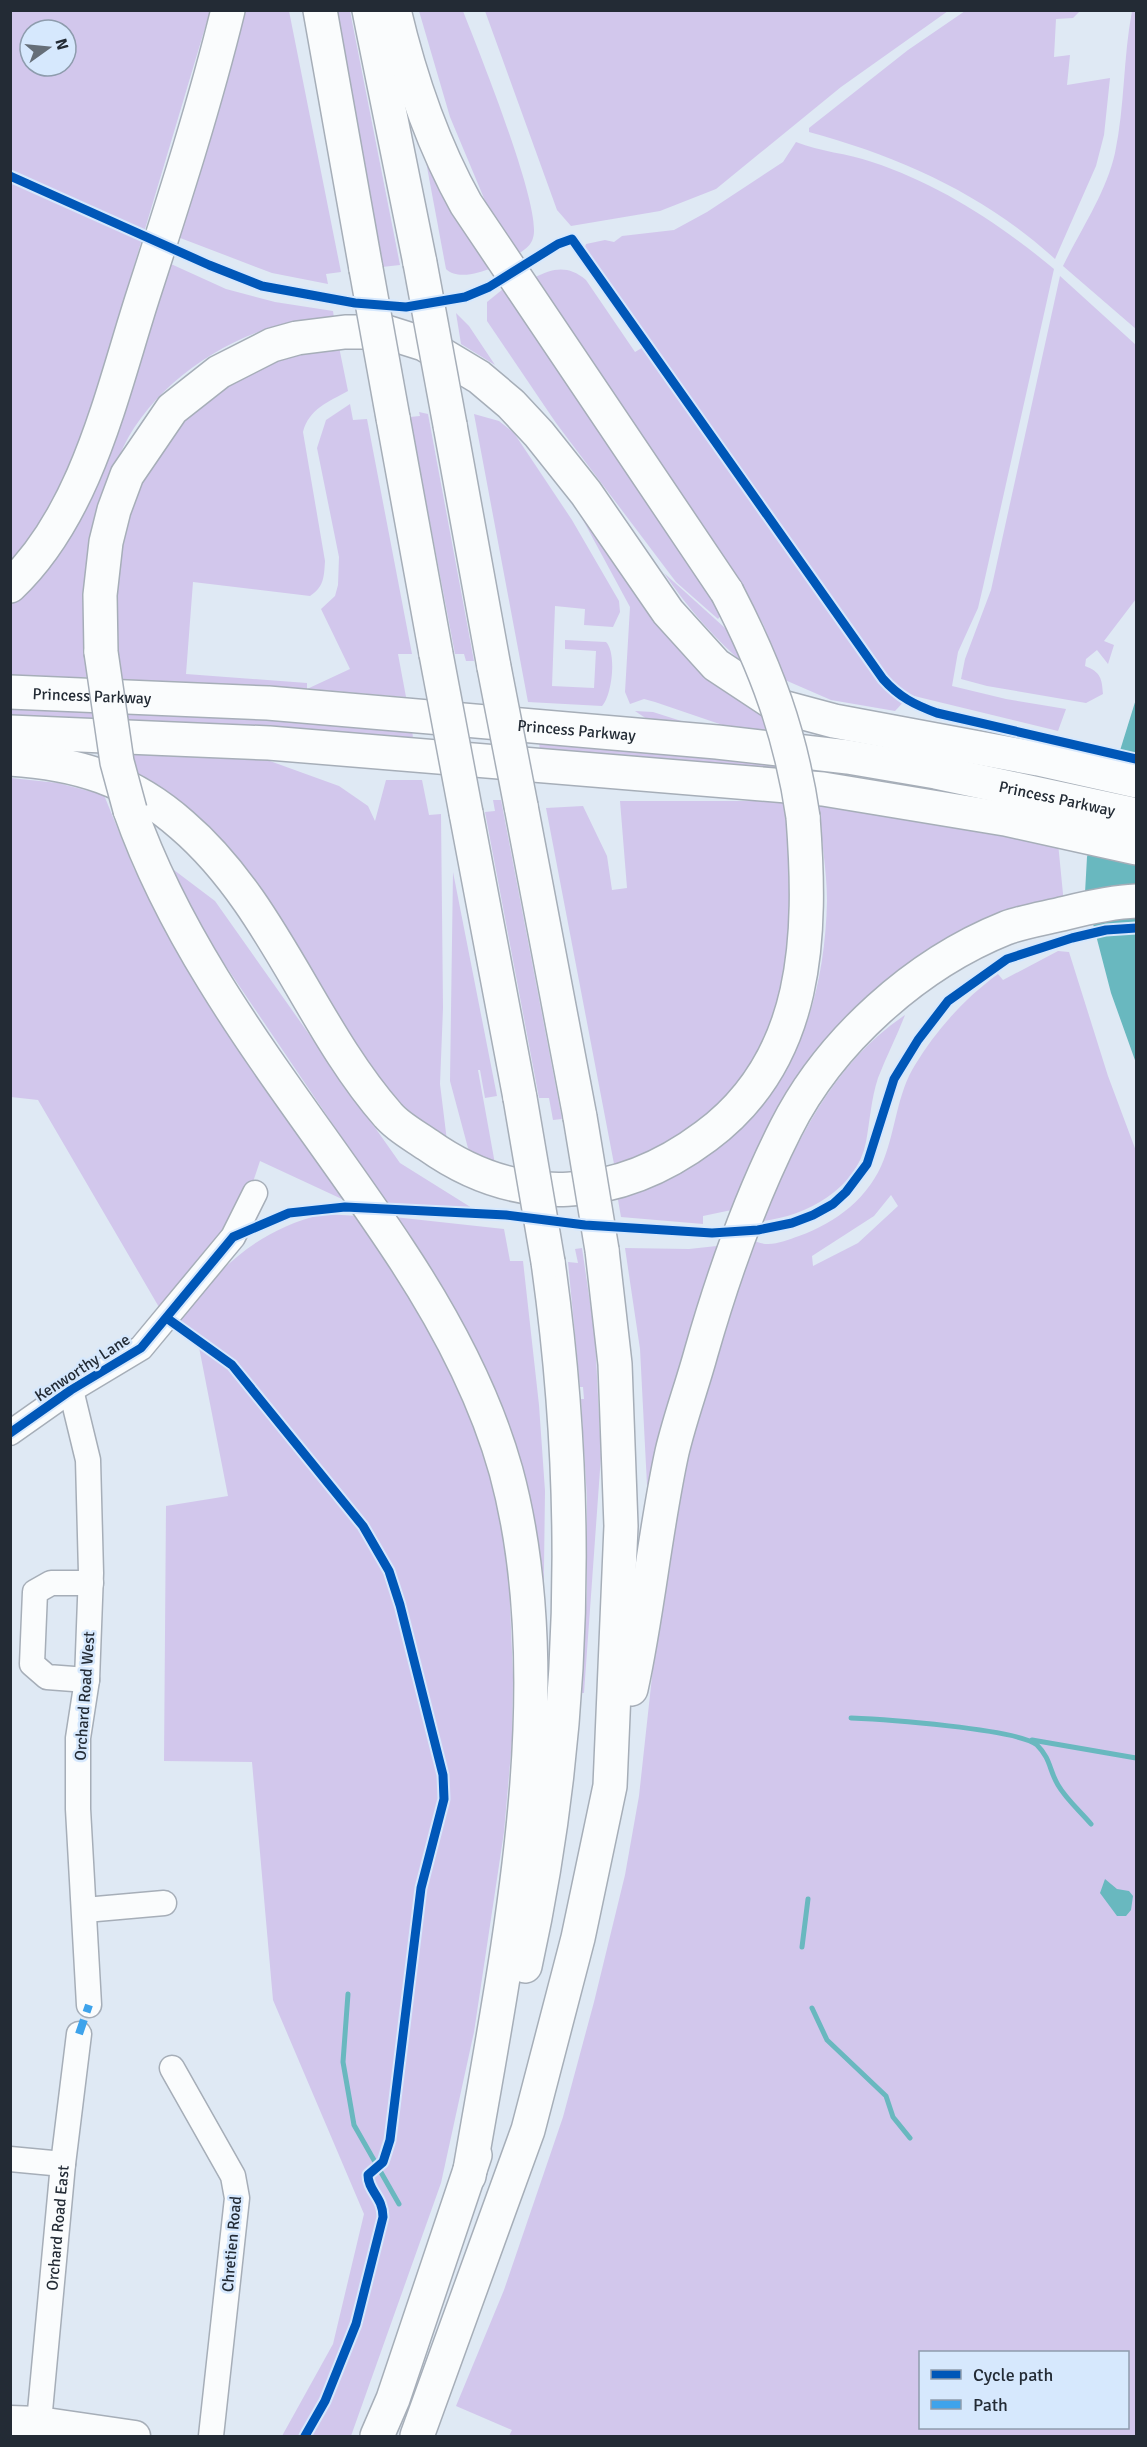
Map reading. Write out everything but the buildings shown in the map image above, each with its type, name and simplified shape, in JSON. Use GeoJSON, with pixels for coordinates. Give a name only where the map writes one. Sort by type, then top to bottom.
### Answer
{"type":"FeatureCollection","features":[{"type":"Feature","properties":{"kind":"highway"},"geometry":{"type":"LineString","coordinates":[[10,586],[24,574],[51,537],[83,476],[194,136],[228,10]]}},
{"type":"Feature","properties":{"kind":"highway"},"geometry":{"type":"LineString","coordinates":[[320,10],[436,654],[520,1098],[548,1262],[562,1373],[569,1476],[570,1570],[565,1676],[549,1828],[527,1956],[501,2067],[469,2176],[393,2399],[377,2436]]}},
{"type":"Feature","properties":{"kind":"highway"},"geometry":{"type":"LineString","coordinates":[[369,10],[420,263],[580,1117],[602,1250],[615,1364],[621,1526],[610,1786]]}},
{"type":"Feature","properties":{"kind":"highway"},"geometry":{"type":"LineString","coordinates":[[10,759],[64,765],[121,783],[183,825],[216,860],[254,910],[352,1068],[390,1118],[459,1165],[495,1180],[545,1191],[577,1191],[614,1182],[667,1161],[705,1137],[748,1097],[770,1066],[781,1044],[797,995],[806,943],[807,914],[803,817],[797,778],[780,710],[759,654],[727,592],[526,297],[442,161],[423,110],[394,10]]}},
{"type":"Feature","properties":{"kind":"highway"},"geometry":{"type":"LineString","coordinates":[[469,2176],[507,1951],[520,1839],[529,1706],[526,1598],[516,1519],[506,1473],[489,1420],[455,1344],[399,1250],[195,950],[155,876],[130,810],[115,751],[101,652],[100,595],[106,542],[127,475],[172,409],[219,372],[272,345],[297,338],[345,332],[386,332],[424,344],[479,377],[511,404],[539,434],[586,493],[668,612],[702,651],[716,665],[778,706],[834,722],[1038,759],[1137,781]]}},
{"type":"Feature","properties":{"kind":"highway","name":"Princess Parkway"},"geometry":{"type":"LineString","coordinates":[[10,692],[268,703],[717,742],[848,757],[1137,815]]}},
{"type":"Feature","properties":{"kind":"highway","name":"Princess Parkway"},"geometry":{"type":"LineString","coordinates":[[10,732],[269,743],[823,789],[1005,819],[1137,848]]}},
{"type":"Feature","properties":{"kind":"highway"},"geometry":{"type":"LineString","coordinates":[[417,2436],[528,2130],[578,1938],[642,1640],[673,1451],[723,1275],[786,1127],[820,1074],[857,1030],[906,987],[959,951],[1007,927],[1095,905],[1137,901]]}},
{"type":"Feature","properties":{"kind":"main road"},"geometry":{"type":"LineString","coordinates":[[25,2422],[135,2436]]}},
{"type":"Feature","properties":{"kind":"street","name":"Kenworthy Lane"},"geometry":{"type":"LineString","coordinates":[[10,1433],[71,1390],[141,1348],[233,1236],[255,1193]]}},
{"type":"Feature","properties":{"kind":"street","name":"Orchard Road West"},"geometry":{"type":"LineString","coordinates":[[71,1390],[88,1460],[91,1583],[87,1680],[78,1738],[78,1809],[89,2005]]}},
{"type":"Feature","properties":{"kind":"street"},"geometry":{"type":"LineString","coordinates":[[87,1680],[47,1677],[32,1664],[35,1592],[51,1584],[91,1583]]}},
{"type":"Feature","properties":{"kind":"street"},"geometry":{"type":"LineString","coordinates":[[85,1910],[164,1903]]}},
{"type":"Feature","properties":{"kind":"street","name":"Orchard Road East"},"geometry":{"type":"LineString","coordinates":[[25,2422],[63,2164],[79,2034]]}},
{"type":"Feature","properties":{"kind":"street","name":"Chretien Road"},"geometry":{"type":"LineString","coordinates":[[172,2068],[233,2176],[237,2198],[211,2436]]}},
{"type":"Feature","properties":{"kind":"street"},"geometry":{"type":"LineString","coordinates":[[10,2159],[63,2164]]}},
{"type":"Feature","properties":{"kind":"shaded area"},"geometry":{"type":"Polygon","coordinates":[[[485,10],[948,11],[841,87],[716,189],[660,211],[571,226],[557,210],[485,10]]]}},
{"type":"Feature","properties":{"kind":"shaded area"},"geometry":{"type":"Polygon","coordinates":[[[11,11],[210,11],[66,494],[11,564],[11,11]]]}},
{"type":"Feature","properties":{"kind":"shaded area"},"geometry":{"type":"Polygon","coordinates":[[[239,11],[289,11],[341,272],[326,274],[328,284],[272,273],[175,236],[239,11]]]}},
{"type":"Feature","properties":{"kind":"shaded area"},"geometry":{"type":"Polygon","coordinates":[[[334,11],[350,11],[400,265],[382,267],[334,11]]]}},
{"type":"Feature","properties":{"kind":"shaded area"},"geometry":{"type":"Polygon","coordinates":[[[419,11],[463,11],[507,127],[528,195],[533,221],[533,238],[529,246],[518,254],[491,215],[450,117],[419,11]]]}},
{"type":"Feature","properties":{"kind":"shaded area"},"geometry":{"type":"Polygon","coordinates":[[[965,11],[1080,11],[1073,18],[1056,19],[1054,57],[1070,55],[1067,85],[1110,78],[1104,135],[1096,166],[1055,259],[1028,236],[971,197],[909,166],[809,132],[809,128],[908,50],[965,11]]]}},
{"type":"Feature","properties":{"kind":"shaded area"},"geometry":{"type":"Polygon","coordinates":[[[1132,11],[1136,11],[1136,329],[1063,266],[1099,197],[1111,168],[1121,118],[1132,11]]]}},
{"type":"Feature","properties":{"kind":"shaded area"},"geometry":{"type":"Polygon","coordinates":[[[796,142],[863,159],[921,182],[990,221],[1054,269],[978,608],[958,652],[952,686],[1006,699],[1066,709],[1058,731],[910,695],[895,711],[831,700],[785,680],[763,624],[733,573],[534,278],[554,270],[567,270],[586,280],[635,352],[650,343],[585,247],[586,244],[605,240],[614,242],[622,236],[674,230],[707,212],[783,162],[796,142]]]}},
{"type":"Feature","properties":{"kind":"shaded area"},"geometry":{"type":"Polygon","coordinates":[[[424,151],[492,268],[462,275],[446,269],[424,151]]]}},
{"type":"Feature","properties":{"kind":"shaded area"},"geometry":{"type":"Polygon","coordinates":[[[171,264],[226,289],[275,302],[333,311],[334,318],[302,320],[270,328],[238,341],[207,358],[179,378],[154,402],[134,429],[119,457],[115,471],[85,650],[87,677],[11,677],[10,606],[37,582],[54,557],[136,366],[171,264]]]}},
{"type":"Feature","properties":{"kind":"shaded area"},"geometry":{"type":"Polygon","coordinates":[[[1060,276],[1136,345],[1136,599],[1104,641],[1114,645],[1108,664],[1097,650],[1086,659],[1085,666],[1100,677],[1103,694],[1086,703],[987,686],[961,679],[965,659],[991,590],[1060,276]]]}},
{"type":"Feature","properties":{"kind":"shaded area"},"geometry":{"type":"Polygon","coordinates":[[[503,289],[699,570],[724,612],[718,619],[676,582],[556,423],[487,321],[487,302],[503,289]]]}},
{"type":"Feature","properties":{"kind":"shaded area"},"geometry":{"type":"Polygon","coordinates":[[[456,313],[469,326],[495,365],[461,344],[456,313]]]}},
{"type":"Feature","properties":{"kind":"shaded area"},"geometry":{"type":"Polygon","coordinates":[[[338,342],[348,391],[315,412],[303,432],[325,561],[321,585],[310,596],[193,582],[186,674],[307,683],[307,689],[115,679],[115,577],[131,498],[164,435],[240,369],[338,342]]]}},
{"type":"Feature","properties":{"kind":"shaded area"},"geometry":{"type":"Polygon","coordinates":[[[350,404],[353,420],[367,419],[412,654],[398,654],[406,697],[307,689],[350,669],[321,609],[335,596],[338,585],[339,557],[317,448],[326,420],[350,404]]]}},
{"type":"Feature","properties":{"kind":"shaded area"},"geometry":{"type":"Polygon","coordinates":[[[419,412],[428,414],[474,661],[466,661],[464,654],[455,654],[410,417],[420,416],[419,412]]]}},
{"type":"Feature","properties":{"kind":"shaded area"},"geometry":{"type":"Polygon","coordinates":[[[474,414],[499,421],[514,433],[572,520],[619,601],[620,612],[613,627],[584,625],[585,609],[555,606],[552,686],[594,688],[596,651],[565,649],[565,640],[606,642],[611,655],[612,674],[611,684],[602,706],[528,702],[474,414]]]}},
{"type":"Feature","properties":{"kind":"shaded area"},"geometry":{"type":"Polygon","coordinates":[[[576,507],[762,703],[772,736],[743,732],[644,699],[630,704],[625,692],[630,607],[576,507]]]}},
{"type":"Feature","properties":{"kind":"shaded area"},"geometry":{"type":"Polygon","coordinates":[[[664,573],[735,637],[748,667],[703,623],[664,573]]]}},
{"type":"Feature","properties":{"kind":"shaded area"},"geometry":{"type":"Polygon","coordinates":[[[11,707],[94,707],[95,719],[33,717],[11,722],[11,707]]]}},
{"type":"Feature","properties":{"kind":"shaded area"},"geometry":{"type":"Polygon","coordinates":[[[122,710],[412,730],[413,738],[317,730],[124,720],[122,710]]]}},
{"type":"Feature","properties":{"kind":"shaded area"},"geometry":{"type":"Polygon","coordinates":[[[635,711],[653,712],[700,727],[650,721],[635,711]]]}},
{"type":"Feature","properties":{"kind":"shaded area"},"geometry":{"type":"Polygon","coordinates":[[[539,742],[781,765],[783,775],[540,751],[539,742]]]}},
{"type":"Feature","properties":{"kind":"shaded area"},"geometry":{"type":"Polygon","coordinates":[[[129,747],[256,756],[339,786],[368,806],[375,821],[386,780],[422,780],[429,815],[441,814],[443,1008],[440,1084],[447,1141],[444,1142],[396,1099],[137,782],[129,747]]]}},
{"type":"Feature","properties":{"kind":"shaded area"},"geometry":{"type":"Polygon","coordinates":[[[11,778],[58,783],[104,795],[134,869],[212,1005],[344,1200],[260,1161],[238,1227],[163,1314],[38,1100],[11,1097],[11,778]]]}},
{"type":"Feature","properties":{"kind":"shaded area"},"geometry":{"type":"Polygon","coordinates":[[[493,800],[501,800],[562,1119],[553,1120],[549,1098],[539,1098],[485,812],[495,811],[493,800]]]}},
{"type":"Feature","properties":{"kind":"shaded area"},"geometry":{"type":"Polygon","coordinates":[[[620,801],[787,801],[794,953],[760,1062],[694,1131],[615,1169],[546,808],[583,806],[607,856],[612,890],[627,888],[620,801]]]}},
{"type":"Feature","properties":{"kind":"shaded area"},"geometry":{"type":"Polygon","coordinates":[[[818,806],[925,815],[1058,843],[1064,904],[902,984],[741,1208],[703,1216],[703,1224],[621,1217],[617,1194],[667,1177],[710,1154],[746,1124],[775,1088],[797,1047],[813,1002],[823,953],[827,889],[818,806]]]}},
{"type":"Feature","properties":{"kind":"shaded area"},"geometry":{"type":"Polygon","coordinates":[[[170,867],[215,901],[400,1163],[472,1208],[386,1203],[192,916],[170,867]]]}},
{"type":"Feature","properties":{"kind":"shaded area"},"geometry":{"type":"Polygon","coordinates":[[[453,872],[497,1096],[485,1098],[480,1070],[478,1070],[495,1164],[472,1154],[468,1148],[450,1081],[453,872]]]}},
{"type":"Feature","properties":{"kind":"shaded area"},"geometry":{"type":"Polygon","coordinates":[[[1058,951],[1069,952],[1108,1076],[1136,1151],[1136,2436],[509,2436],[512,2430],[456,2406],[504,2290],[563,2117],[594,2002],[625,1875],[639,1796],[656,1640],[677,1494],[724,1323],[755,1241],[766,1244],[777,1243],[813,1231],[838,1216],[861,1197],[878,1173],[884,1159],[900,1099],[915,1065],[932,1039],[952,1015],[998,974],[1003,980],[1058,951]],[[891,1195],[874,1216],[812,1256],[813,1266],[858,1243],[898,1206],[891,1195]]]}},
{"type":"Feature","properties":{"kind":"shaded area"},"geometry":{"type":"Polygon","coordinates":[[[905,1015],[878,1078],[866,1142],[861,1159],[852,1173],[841,1186],[812,1206],[796,1213],[763,1221],[803,1134],[819,1107],[857,1057],[879,1035],[905,1015]]]}},
{"type":"Feature","properties":{"kind":"shaded area"},"geometry":{"type":"Polygon","coordinates":[[[324,1214],[359,1216],[421,1315],[470,1413],[496,1493],[508,1556],[513,1677],[512,1741],[504,1832],[474,2032],[441,2183],[351,2436],[282,2436],[333,2344],[364,2214],[273,2000],[252,1762],[164,1761],[166,1506],[228,1496],[197,1337],[175,1321],[224,1269],[258,1241],[300,1221],[324,1214]]]}},
{"type":"Feature","properties":{"kind":"shaded area"},"geometry":{"type":"Polygon","coordinates":[[[394,1217],[504,1229],[510,1261],[523,1261],[539,1405],[545,1491],[543,1644],[536,1572],[394,1217]]]}},
{"type":"Feature","properties":{"kind":"shaded area"},"geometry":{"type":"Polygon","coordinates":[[[726,1245],[652,1490],[647,1485],[640,1349],[625,1248],[689,1249],[726,1245]]]}},
{"type":"Feature","properties":{"kind":"shaded area"},"geometry":{"type":"Polygon","coordinates":[[[582,1248],[595,1337],[601,1456],[584,1693],[581,1693],[587,1592],[587,1499],[581,1399],[584,1399],[583,1387],[580,1387],[568,1262],[578,1263],[575,1249],[582,1248]]]}},
{"type":"Feature","properties":{"kind":"water"},"geometry":{"type":"Polygon","coordinates":[[[1136,699],[1136,883],[1133,898],[1136,919],[1136,1063],[1111,993],[1085,893],[1087,857],[1136,699]]]}},
{"type":"Feature","properties":{"kind":"water"},"geometry":{"type":"Polygon","coordinates":[[[1105,1879],[1117,1889],[1129,1891],[1133,1896],[1131,1910],[1126,1916],[1117,1916],[1100,1893],[1105,1879]]]}},
{"type":"Feature","properties":{"kind":"waterway"},"geometry":{"type":"LineString","coordinates":[[851,1718],[948,1726],[1025,1739],[1042,1750],[1061,1790],[1091,1824]]}},
{"type":"Feature","properties":{"kind":"waterway"},"geometry":{"type":"LineString","coordinates":[[1032,1740],[1136,1758]]}},
{"type":"Feature","properties":{"kind":"waterway"},"geometry":{"type":"LineString","coordinates":[[802,1947],[808,1899]]}},
{"type":"Feature","properties":{"kind":"waterway"},"geometry":{"type":"LineString","coordinates":[[348,1994],[343,2062],[354,2125],[399,2204]]}},
{"type":"Feature","properties":{"kind":"waterway"},"geometry":{"type":"LineString","coordinates":[[812,2008],[827,2040],[886,2096],[893,2117],[910,2138]]}},
{"type":"Feature","properties":{"kind":"marked path"},"geometry":{"type":"LineString","coordinates":[[79,2034],[89,2005]]}},
{"type":"Feature","properties":{"kind":"cycle path"},"geometry":{"type":"LineString","coordinates":[[10,176],[209,265],[262,286],[355,303],[406,307],[465,297],[489,287],[558,244],[572,239],[883,679],[895,691],[908,700],[937,713],[1136,759]]}},
{"type":"Feature","properties":{"kind":"cycle path"},"geometry":{"type":"LineString","coordinates":[[10,1433],[71,1390],[141,1348],[233,1237],[289,1213],[345,1207],[506,1215],[585,1225],[712,1233],[758,1230],[792,1223],[813,1215],[833,1204],[846,1192],[867,1164],[894,1079],[918,1040],[948,1001],[1007,959],[1072,938],[1106,930],[1136,928]]}},
{"type":"Feature","properties":{"kind":"cycle path"},"geometry":{"type":"LineString","coordinates":[[168,1319],[232,1365],[363,1526],[389,1571],[400,1605],[443,1775],[444,1799],[421,1888],[390,2140],[383,2162],[368,2175],[370,2186],[381,2204],[383,2217],[356,2324],[325,2401],[305,2436]]}}]}
